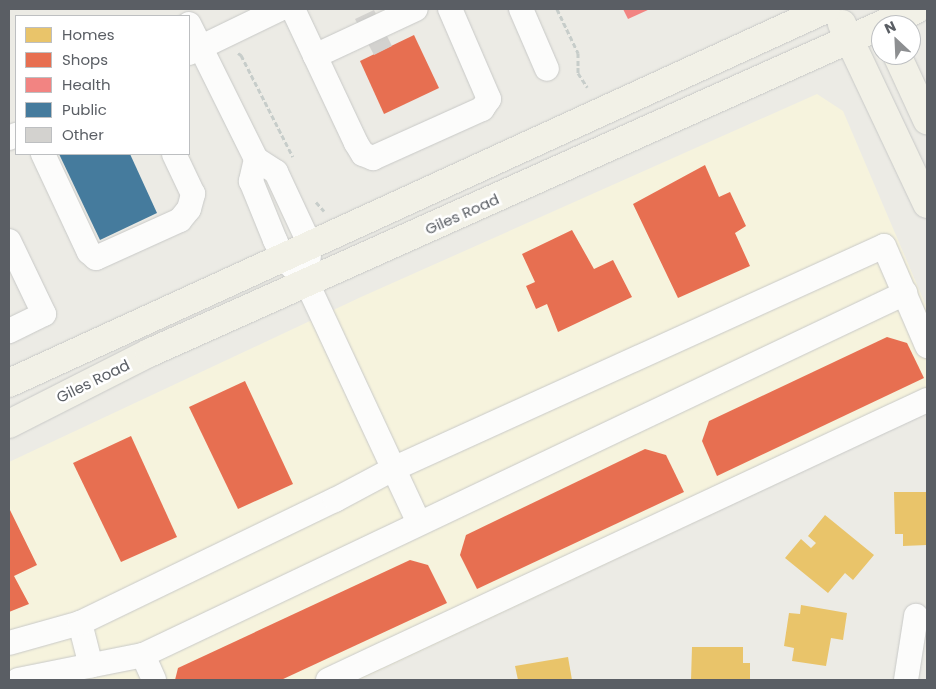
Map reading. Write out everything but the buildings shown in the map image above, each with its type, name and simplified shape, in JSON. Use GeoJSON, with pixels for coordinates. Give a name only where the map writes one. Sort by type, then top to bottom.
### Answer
{"type":"FeatureCollection","features":[{"type":"Feature","properties":{"kind":"main road"},"geometry":{"type":"LineString","coordinates":[[9,383],[826,9]]}},
{"type":"Feature","properties":{"kind":"main road"},"geometry":{"type":"LineString","coordinates":[[835,9],[927,204]]}},
{"type":"Feature","properties":{"kind":"main road","name":"Giles Road"},"geometry":{"type":"LineString","coordinates":[[895,15],[917,9]]}},
{"type":"Feature","properties":{"kind":"main road","name":"Giles Road"},"geometry":{"type":"LineString","coordinates":[[9,424],[150,353],[850,39],[871,25]]}},
{"type":"Feature","properties":{"kind":"main road"},"geometry":{"type":"LineString","coordinates":[[902,65],[927,120]]}},
{"type":"Feature","properties":{"kind":"street"},"geometry":{"type":"LineString","coordinates":[[195,51],[280,9]]}},
{"type":"Feature","properties":{"kind":"street"},"geometry":{"type":"LineString","coordinates":[[293,9],[363,154],[373,158],[385,155],[482,109],[489,99],[450,9]]}},
{"type":"Feature","properties":{"kind":"street"},"geometry":{"type":"LineString","coordinates":[[315,56],[416,9]]}},
{"type":"Feature","properties":{"kind":"street"},"geometry":{"type":"LineString","coordinates":[[521,9],[547,69]]}},
{"type":"Feature","properties":{"kind":"street"},"geometry":{"type":"LineString","coordinates":[[190,28],[195,51],[212,65],[256,159],[276,172],[310,245],[307,283]]}},
{"type":"Feature","properties":{"kind":"street"},"geometry":{"type":"LineString","coordinates":[[43,155],[89,252],[96,258],[180,220],[189,208],[193,194],[174,155]]}},
{"type":"Feature","properties":{"kind":"street"},"geometry":{"type":"LineString","coordinates":[[256,159],[251,181],[283,258],[307,283],[420,523]]}},
{"type":"Feature","properties":{"kind":"street"},"geometry":{"type":"LineString","coordinates":[[9,241],[44,314],[9,331]]}},
{"type":"Feature","properties":{"kind":"street"},"geometry":{"type":"LineString","coordinates":[[9,643],[80,623],[335,500],[393,468],[884,246],[927,346]]}},
{"type":"Feature","properties":{"kind":"street"},"geometry":{"type":"LineString","coordinates":[[18,680],[143,655],[905,293]]}},
{"type":"Feature","properties":{"kind":"street"},"geometry":{"type":"LineString","coordinates":[[328,680],[927,400]]}},
{"type":"Feature","properties":{"kind":"street"},"geometry":{"type":"LineString","coordinates":[[906,680],[916,616]]}},
{"type":"Feature","properties":{"kind":"street"},"geometry":{"type":"LineString","coordinates":[[80,623],[91,666]]}},
{"type":"Feature","properties":{"kind":"street"},"geometry":{"type":"LineString","coordinates":[[143,655],[154,680]]}},
{"type":"Feature","properties":{"kind":"path"},"geometry":{"type":"LineString","coordinates":[[557,9],[578,54],[578,73],[587,86]]}},
{"type":"Feature","properties":{"kind":"path"},"geometry":{"type":"LineString","coordinates":[[238,53],[242,55],[297,163]]}},
{"type":"Feature","properties":{"kind":"path"},"geometry":{"type":"LineString","coordinates":[[313,198],[324,211]]}},
{"type":"Feature","properties":{"kind":"shaded area"},"geometry":{"type":"Polygon","coordinates":[[[817,94],[843,111],[927,308],[927,413],[360,680],[9,680],[9,462],[361,297],[817,94]]]}}]}
